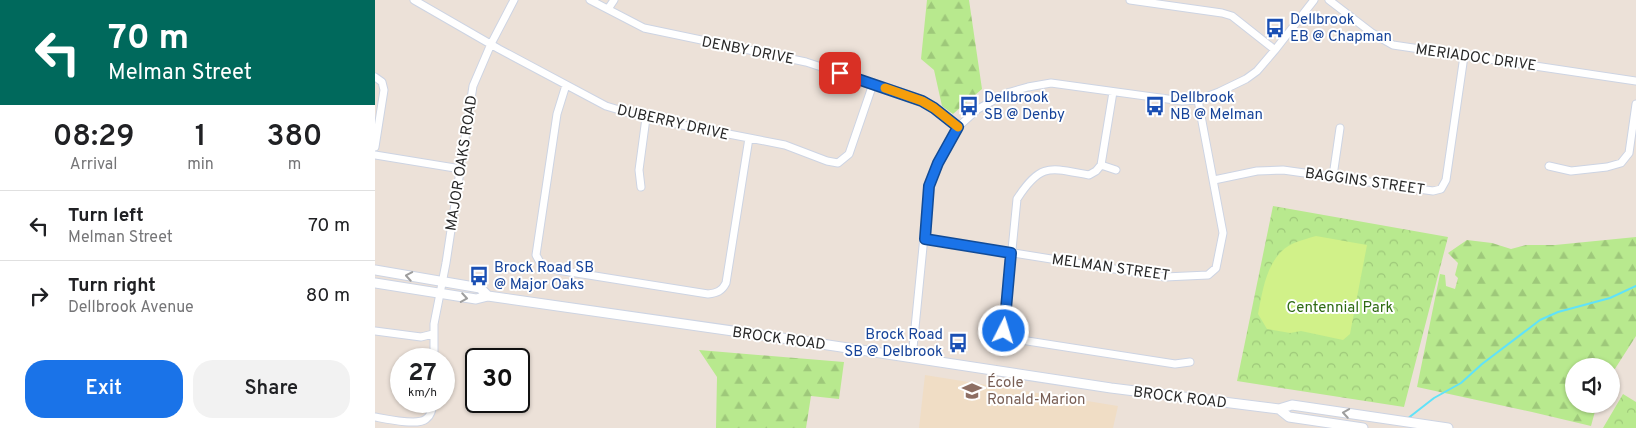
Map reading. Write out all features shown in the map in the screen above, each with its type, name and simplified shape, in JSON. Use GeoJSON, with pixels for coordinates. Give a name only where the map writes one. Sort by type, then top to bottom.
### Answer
{"type":"FeatureCollection","features":[{"type":"Feature","properties":{"kind":"main road","name":"BROCK ROAD"},"geometry":{"type":"LineString","coordinates":[[375,270],[480,288],[488,296]]}},
{"type":"Feature","properties":{"kind":"main road","name":"BROCK ROAD"},"geometry":{"type":"LineString","coordinates":[[375,283],[477,300],[488,296],[1111,388],[1279,409],[1293,405],[1448,428]]}},
{"type":"Feature","properties":{"kind":"main road","name":"BROCK ROAD"},"geometry":{"type":"LineString","coordinates":[[1279,409],[1289,417],[1363,428]]}},
{"type":"Feature","properties":{"kind":"street","name":"DUBERRY DRIVE"},"geometry":{"type":"LineString","coordinates":[[416,0],[566,86],[606,106],[646,118],[785,145],[827,161],[838,163],[849,154],[873,84]]}},
{"type":"Feature","properties":{"kind":"street","name":"MAJOR OAKS ROAD"},"geometry":{"type":"LineString","coordinates":[[434,348],[433,334],[439,294],[443,281],[473,86],[491,44],[515,0]]}},
{"type":"Feature","properties":{"kind":"street","name":"DENBY DRIVE"},"geometry":{"type":"LineString","coordinates":[[590,0],[644,28],[806,62],[873,84],[922,101],[958,127]]}},
{"type":"Feature","properties":{"kind":"street"},"geometry":{"type":"LineString","coordinates":[[608,9],[614,0]]}},
{"type":"Feature","properties":{"kind":"street"},"geometry":{"type":"LineString","coordinates":[[1130,0],[1232,16],[1275,50]]}},
{"type":"Feature","properties":{"kind":"street"},"geometry":{"type":"LineString","coordinates":[[912,358],[929,186],[938,163],[958,127],[978,109],[1007,93],[1051,83],[1182,101],[1198,100],[1246,79],[1257,71],[1314,0]]}},
{"type":"Feature","properties":{"kind":"street","name":"MERIADOC DRIVE"},"geometry":{"type":"LineString","coordinates":[[1329,0],[1372,33],[1393,45],[1636,81]]}},
{"type":"Feature","properties":{"kind":"street","name":"BAGGINS STREET"},"geometry":{"type":"LineString","coordinates":[[1214,180],[1257,171],[1283,170],[1433,191],[1441,189],[1446,180],[1464,56]]}},
{"type":"Feature","properties":{"kind":"street"},"geometry":{"type":"LineString","coordinates":[[375,77],[382,82],[384,90],[375,146]]}},
{"type":"Feature","properties":{"kind":"street"},"geometry":{"type":"LineString","coordinates":[[566,86],[557,114],[536,255],[542,266],[551,269],[708,294],[716,293],[723,289],[726,283],[749,138]]}},
{"type":"Feature","properties":{"kind":"street"},"geometry":{"type":"LineString","coordinates":[[1113,92],[1101,165],[1096,171],[1089,175],[1054,169],[1046,170],[1038,173],[1027,183],[1017,199],[1004,331],[1009,336],[1021,340],[1175,364],[1190,362]]}},
{"type":"Feature","properties":{"kind":"street","name":"MELMAN STREET"},"geometry":{"type":"LineString","coordinates":[[925,239],[1165,277],[1208,275],[1216,268],[1223,234],[1198,100]]}},
{"type":"Feature","properties":{"kind":"street"},"geometry":{"type":"LineString","coordinates":[[1549,166],[1571,171],[1607,167],[1621,163],[1629,153],[1636,104]]}},
{"type":"Feature","properties":{"kind":"street"},"geometry":{"type":"LineString","coordinates":[[641,187],[639,170],[646,118]]}},
{"type":"Feature","properties":{"kind":"street"},"geometry":{"type":"LineString","coordinates":[[1333,176],[1340,128]]}},
{"type":"Feature","properties":{"kind":"street"},"geometry":{"type":"LineString","coordinates":[[375,155],[461,168]]}},
{"type":"Feature","properties":{"kind":"street"},"geometry":{"type":"LineString","coordinates":[[1101,165],[1116,170]]}},
{"type":"Feature","properties":{"kind":"street"},"geometry":{"type":"LineString","coordinates":[[375,331],[421,337],[433,334]]}},
{"type":"Feature","properties":{"kind":"street"},"geometry":{"type":"LineString","coordinates":[[375,417],[404,425],[424,421],[431,413]]}},
{"type":"Feature","properties":{"kind":"shaded area","name":"École Ronald-Marion"},"geometry":{"type":"Polygon","coordinates":[[[925,375],[1118,406],[1113,428],[919,428],[925,375]]]}},
{"type":"Feature","properties":{"kind":"green space"},"geometry":{"type":"Polygon","coordinates":[[[927,0],[969,0],[982,89],[953,114],[942,106],[934,70],[921,59],[927,0]]]}},
{"type":"Feature","properties":{"kind":"green space","name":"Centennial Park"},"geometry":{"type":"Polygon","coordinates":[[[1273,206],[1448,237],[1404,407],[1237,381],[1273,206]]]}},
{"type":"Feature","properties":{"kind":"green space"},"geometry":{"type":"Polygon","coordinates":[[[1316,236],[1367,245],[1350,334],[1343,340],[1301,331],[1290,333],[1267,329],[1258,314],[1264,284],[1272,264],[1285,248],[1316,236]]]}},
{"type":"Feature","properties":{"kind":"green space"},"geometry":{"type":"Polygon","coordinates":[[[1636,237],[1636,336],[1620,361],[1620,358],[1565,358],[1565,413],[1595,413],[1591,426],[1417,387],[1440,274],[1445,275],[1446,286],[1455,289],[1458,278],[1455,275],[1458,263],[1448,253],[1467,240],[1492,243],[1511,249],[1526,245],[1555,245],[1636,237]]]}},
{"type":"Feature","properties":{"kind":"green space"},"geometry":{"type":"Polygon","coordinates":[[[699,350],[844,362],[839,399],[811,396],[806,428],[716,428],[717,377],[699,350]]]}},
{"type":"Feature","properties":{"kind":"green space"},"geometry":{"type":"Polygon","coordinates":[[[1623,394],[1636,402],[1636,428],[1603,428],[1612,413],[1620,413],[1620,399],[1623,394]]]}},
{"type":"Feature","properties":{"kind":"waterway"},"geometry":{"type":"LineString","coordinates":[[1407,419],[1434,398],[1461,383],[1482,364],[1540,320],[1558,312],[1610,298],[1636,286]]}},
{"type":"Feature","properties":{"kind":"slow traffic"},"geometry":{"type":"LineString","coordinates":[[885,88],[922,101],[958,127]]}},
{"type":"Feature","properties":{"kind":"place","name":"Dellbrook EB @ Chapman"},"geometry":{"type":"Point","coordinates":[1275,28]}},
{"type":"Feature","properties":{"kind":"place","name":"Dellbrook SB @ Denby"},"geometry":{"type":"Point","coordinates":[969,106]}},
{"type":"Feature","properties":{"kind":"place","name":"Dellbrook NB @ Melman"},"geometry":{"type":"Point","coordinates":[1155,106]}},
{"type":"Feature","properties":{"kind":"place","name":"Brock Road SB @ Major Oaks"},"geometry":{"type":"Point","coordinates":[479,276]}},
{"type":"Feature","properties":{"kind":"place","name":"Brock Road SB @ Delbrook"},"geometry":{"type":"Point","coordinates":[958,343]}},
{"type":"Feature","properties":{"kind":"place","name":"École Ronald-Marion"},"geometry":{"type":"Point","coordinates":[972,391]}},
{"type":"Feature","properties":{"kind":"route"},"geometry":{"type":"LineString","coordinates":[[840,73],[922,101],[958,127],[938,163],[929,186],[925,239],[1011,253],[1004,331]]}}]}
